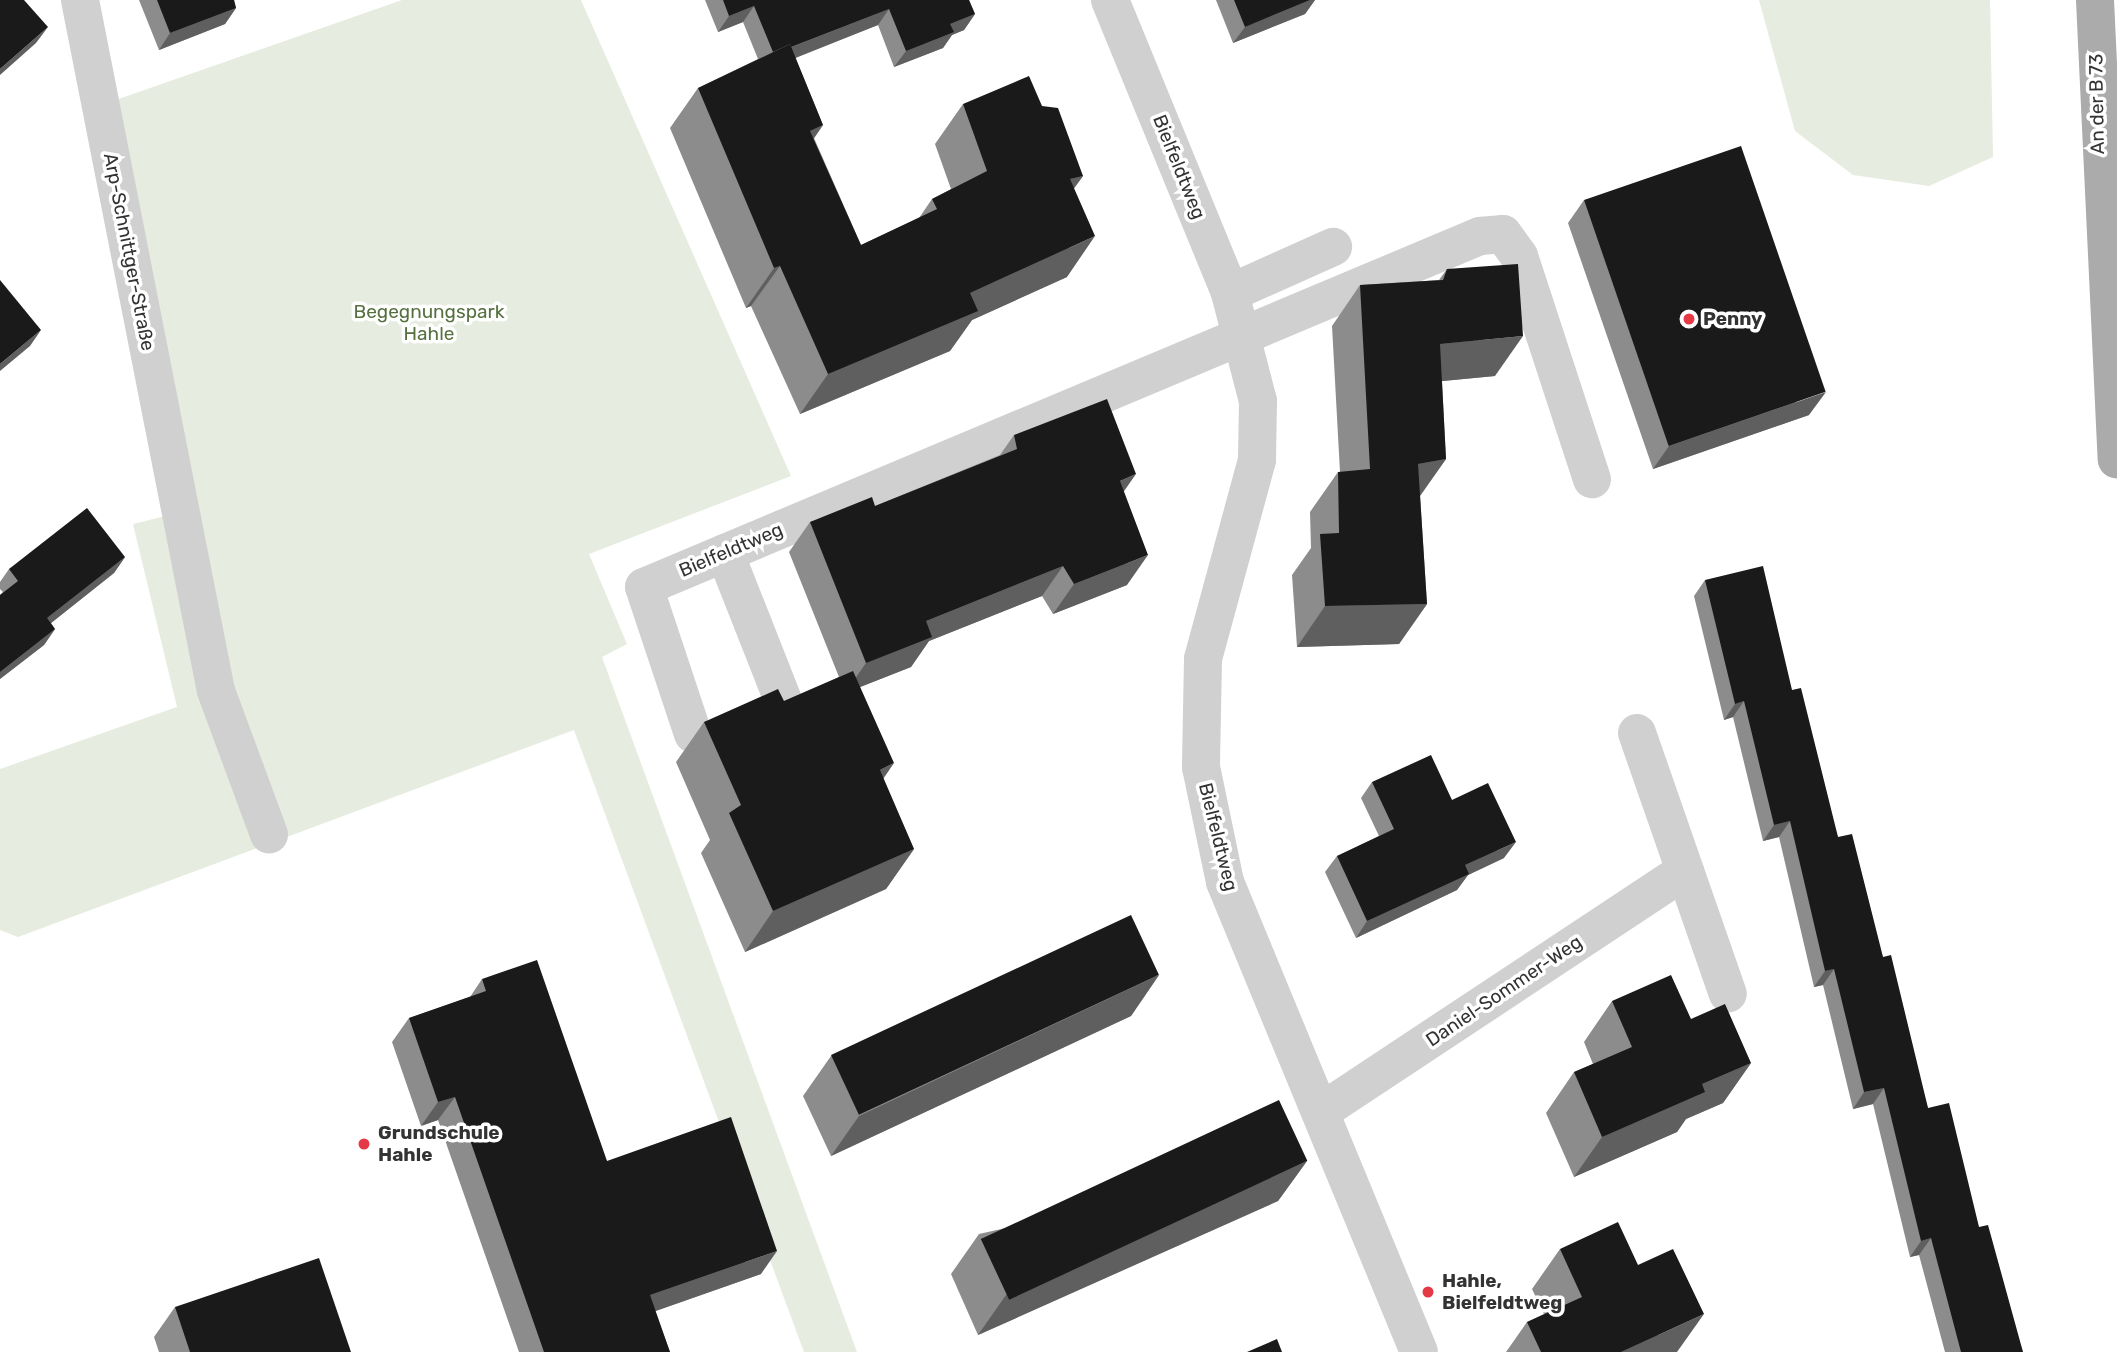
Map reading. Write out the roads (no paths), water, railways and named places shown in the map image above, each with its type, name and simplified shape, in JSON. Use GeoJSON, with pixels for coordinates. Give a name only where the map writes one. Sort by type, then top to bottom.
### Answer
{"type":"FeatureCollection","features":[{"type":"Feature","properties":{"kind":"main road","name":"An der B 73"},"geometry":{"type":"LineString","coordinates":[[2095,0],[2117,458]]}},
{"type":"Feature","properties":{"kind":"street","name":"Arp-Schnittger-Straße"},"geometry":{"type":"LineString","coordinates":[[80,0],[216,691],[269,834]]}},
{"type":"Feature","properties":{"kind":"street","name":"Bielfeldtweg"},"geometry":{"type":"LineString","coordinates":[[1110,0],[1230,293],[1244,336],[1258,401],[1257,460],[1203,659],[1201,767],[1225,882],[1322,1111],[1419,1352]]}},
{"type":"Feature","properties":{"kind":"street"},"geometry":{"type":"LineString","coordinates":[[1244,336],[1480,236],[1503,234],[1519,256],[1592,479]]}},
{"type":"Feature","properties":{"kind":"street"},"geometry":{"type":"LineString","coordinates":[[1230,293],[1333,247]]}},
{"type":"Feature","properties":{"kind":"street","name":"Bielfeldtweg"},"geometry":{"type":"LineString","coordinates":[[693,734],[644,587],[1244,336]]}},
{"type":"Feature","properties":{"kind":"street"},"geometry":{"type":"LineString","coordinates":[[725,553],[785,705]]}},
{"type":"Feature","properties":{"kind":"street"},"geometry":{"type":"LineString","coordinates":[[1637,733],[1728,994]]}},
{"type":"Feature","properties":{"kind":"street","name":"Daniel-Sommer-Weg"},"geometry":{"type":"LineString","coordinates":[[1322,1111],[1685,871]]}},
{"type":"Feature","properties":{"kind":"place","name":"Penny"},"geometry":{"type":"Point","coordinates":[1689,319]}},
{"type":"Feature","properties":{"kind":"place","name":"Grundschule Hahle"},"geometry":{"type":"Point","coordinates":[364,1144]}},
{"type":"Feature","properties":{"kind":"place","name":"Hahle, Bielfeldtweg"},"geometry":{"type":"Point","coordinates":[1428,1292]}},
{"type":"Feature","properties":{"kind":"park label","name":"Begegnungspark Hahle"},"geometry":{"type":"Point","coordinates":[429,323]}}]}
